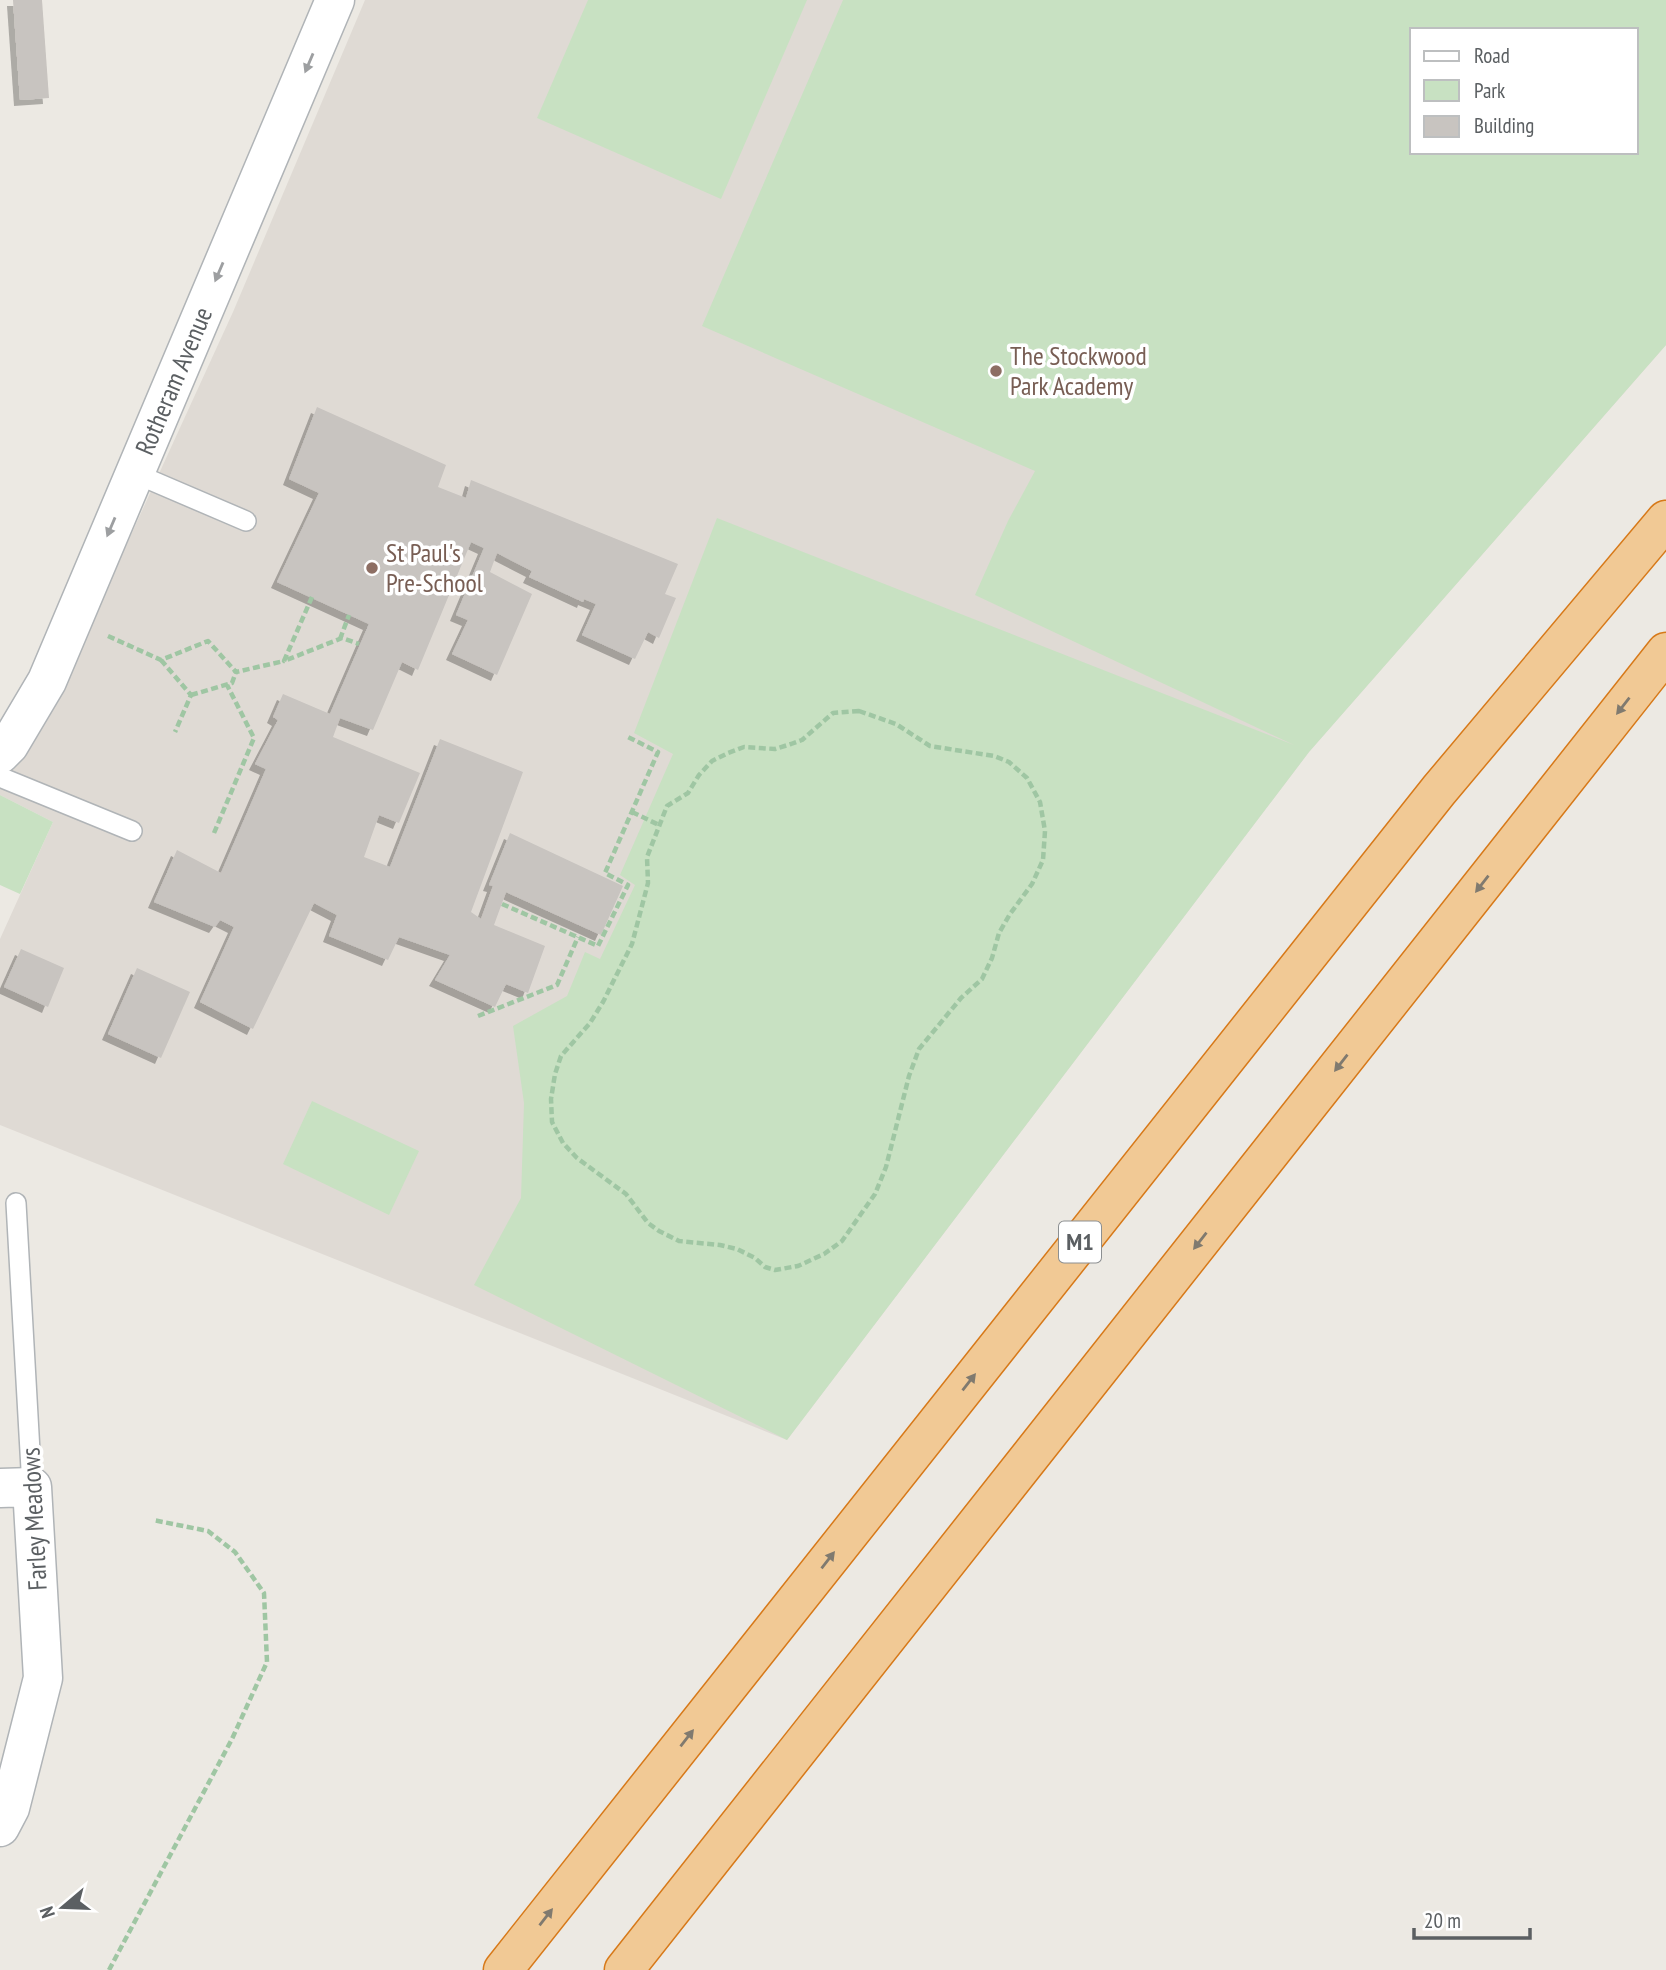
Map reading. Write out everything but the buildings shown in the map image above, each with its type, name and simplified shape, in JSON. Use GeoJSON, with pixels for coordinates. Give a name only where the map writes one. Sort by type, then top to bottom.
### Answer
{"type":"FeatureCollection","features":[{"type":"Feature","properties":{"kind":"highway","name":"M1"},"geometry":{"type":"LineString","coordinates":[[503,1970],[1438,790],[1666,520]]}},
{"type":"Feature","properties":{"kind":"highway"},"geometry":{"type":"LineString","coordinates":[[624,1970],[1666,652]]}},
{"type":"Feature","properties":{"kind":"street","name":"Rotheram Avenue"},"geometry":{"type":"LineString","coordinates":[[0,754],[9,745],[47,681],[335,0]]}},
{"type":"Feature","properties":{"kind":"street","name":"Farley Meadows"},"geometry":{"type":"LineString","coordinates":[[0,1827],[10,1808],[43,1678],[16,1488]]}},
{"type":"Feature","properties":{"kind":"lane"},"geometry":{"type":"LineString","coordinates":[[134,472],[246,521]]}},
{"type":"Feature","properties":{"kind":"lane"},"geometry":{"type":"LineString","coordinates":[[0,777],[132,831]]}},
{"type":"Feature","properties":{"kind":"lane","name":"Farley Meadows"},"geometry":{"type":"LineString","coordinates":[[16,1203],[16,1488]]}},
{"type":"Feature","properties":{"kind":"path"},"geometry":{"type":"LineString","coordinates":[[284,662],[312,597]]}},
{"type":"Feature","properties":{"kind":"path"},"geometry":{"type":"LineString","coordinates":[[339,639],[349,615]]}},
{"type":"Feature","properties":{"kind":"path"},"geometry":{"type":"LineString","coordinates":[[73,620],[162,660],[191,695]]}},
{"type":"Feature","properties":{"kind":"path"},"geometry":{"type":"LineString","coordinates":[[236,672],[284,662],[342,638],[359,644]]}},
{"type":"Feature","properties":{"kind":"path"},"geometry":{"type":"LineString","coordinates":[[162,660],[208,641],[236,672]]}},
{"type":"Feature","properties":{"kind":"path"},"geometry":{"type":"LineString","coordinates":[[191,695],[232,683],[236,672]]}},
{"type":"Feature","properties":{"kind":"path"},"geometry":{"type":"LineString","coordinates":[[214,833],[254,738],[227,685]]}},
{"type":"Feature","properties":{"kind":"path"},"geometry":{"type":"LineString","coordinates":[[176,732],[191,695]]}},
{"type":"Feature","properties":{"kind":"path"},"geometry":{"type":"LineString","coordinates":[[859,710],[896,724],[930,746],[994,756],[1009,762],[1027,779],[1040,802],[1045,831],[1043,860],[1032,884],[999,933],[992,958],[982,979],[954,1006],[919,1049],[909,1076],[886,1167],[875,1194],[842,1241],[824,1254],[798,1266],[775,1270],[765,1267],[755,1258],[737,1249],[679,1241],[659,1231],[648,1223],[626,1194],[577,1158],[563,1143],[552,1122],[551,1099],[561,1056],[590,1023],[632,944],[648,883],[647,857],[659,825],[667,806],[688,793],[712,761],[744,747],[775,749],[802,740],[833,713],[859,710]]}},
{"type":"Feature","properties":{"kind":"path"},"geometry":{"type":"LineString","coordinates":[[502,904],[598,946],[628,885],[605,873],[658,752],[626,736]]}},
{"type":"Feature","properties":{"kind":"path"},"geometry":{"type":"LineString","coordinates":[[632,812],[659,825]]}},
{"type":"Feature","properties":{"kind":"path"},"geometry":{"type":"LineString","coordinates":[[478,1016],[557,985],[578,937]]}},
{"type":"Feature","properties":{"kind":"path"},"geometry":{"type":"LineString","coordinates":[[109,1970],[232,1739],[267,1662],[264,1593],[235,1552],[208,1531],[153,1520]]}},
{"type":"Feature","properties":{"kind":"shaded area"},"geometry":{"type":"Polygon","coordinates":[[[365,0],[1666,0],[1666,345],[1309,752],[787,1440],[0,1125],[0,939],[53,822],[0,795],[0,777],[54,703],[233,312],[365,0]]]}},
{"type":"Feature","properties":{"kind":"green space"},"geometry":{"type":"Polygon","coordinates":[[[588,0],[807,0],[721,199],[537,118],[588,0]]]}},
{"type":"Feature","properties":{"kind":"green space"},"geometry":{"type":"Polygon","coordinates":[[[843,0],[1666,0],[1666,345],[1309,752],[787,1440],[474,1285],[521,1198],[524,1103],[513,1026],[567,996],[585,952],[600,959],[635,885],[620,875],[673,754],[634,733],[717,518],[1294,745],[975,595],[1008,521],[1035,471],[702,326],[843,0]]]}},
{"type":"Feature","properties":{"kind":"green space"},"geometry":{"type":"Polygon","coordinates":[[[0,795],[53,822],[20,894],[0,885],[0,795]]]}},
{"type":"Feature","properties":{"kind":"green space"},"geometry":{"type":"Polygon","coordinates":[[[312,1101],[419,1151],[389,1215],[283,1164],[312,1101]]]}},
{"type":"Feature","properties":{"kind":"place","name":"The Stockwood Park Academy"},"geometry":{"type":"Point","coordinates":[996,371]}},
{"type":"Feature","properties":{"kind":"place","name":"St Paul's Pre-School"},"geometry":{"type":"Point","coordinates":[372,568]}}]}
